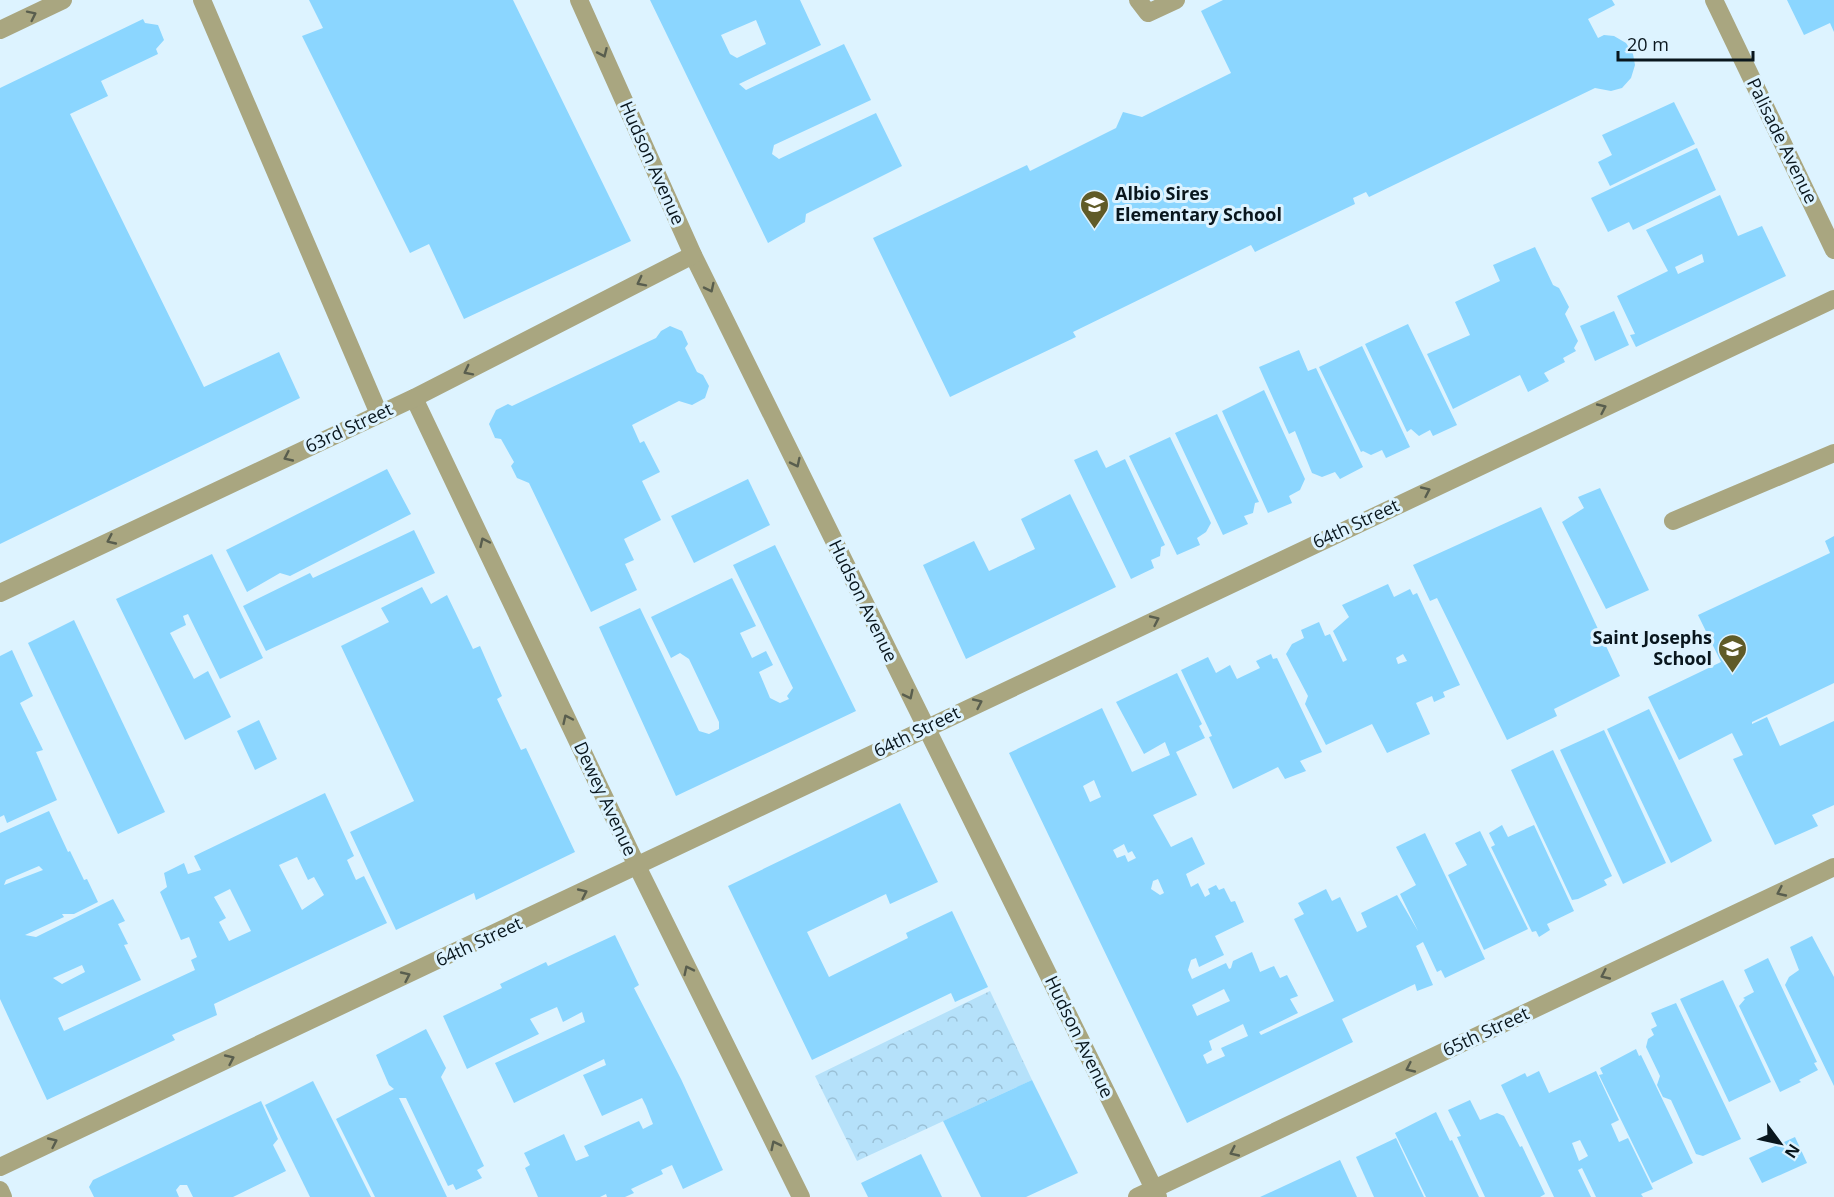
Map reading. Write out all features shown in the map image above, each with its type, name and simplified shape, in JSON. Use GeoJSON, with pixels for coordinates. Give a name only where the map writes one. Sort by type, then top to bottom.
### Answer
{"type":"FeatureCollection","features":[{"type":"Feature","properties":{"kind":"street"},"geometry":{"type":"LineString","coordinates":[[0,30],[63,0]]}},
{"type":"Feature","properties":{"kind":"street"},"geometry":{"type":"LineString","coordinates":[[202,0],[379,414]]}},
{"type":"Feature","properties":{"kind":"street","name":"Hudson Avenue"},"geometry":{"type":"LineString","coordinates":[[579,0],[693,255],[1156,1193]]}},
{"type":"Feature","properties":{"kind":"street"},"geometry":{"type":"LineString","coordinates":[[1138,0],[1148,13],[1176,0]]}},
{"type":"Feature","properties":{"kind":"street","name":"Palisade Avenue"},"geometry":{"type":"LineString","coordinates":[[1714,0],[1834,249]]}},
{"type":"Feature","properties":{"kind":"street","name":"63rd Street"},"geometry":{"type":"LineString","coordinates":[[0,593],[414,398],[693,255]]}},
{"type":"Feature","properties":{"kind":"street","name":"64th Street"},"geometry":{"type":"LineString","coordinates":[[0,1167],[638,868],[926,728],[1834,298]]}},
{"type":"Feature","properties":{"kind":"street","name":"Dewey Avenue"},"geometry":{"type":"LineString","coordinates":[[414,398],[638,868],[801,1197]]}},
{"type":"Feature","properties":{"kind":"street"},"geometry":{"type":"LineString","coordinates":[[1673,521],[1834,453]]}},
{"type":"Feature","properties":{"kind":"street","name":"65th Street"},"geometry":{"type":"LineString","coordinates":[[1137,1197],[1156,1193],[1834,867]]}},
{"type":"Feature","properties":{"kind":"street"},"geometry":{"type":"LineString","coordinates":[[0,1190],[3,1197]]}},
{"type":"Feature","properties":{"kind":"green space"},"geometry":{"type":"Polygon","coordinates":[[[990,991],[1032,1080],[857,1161],[815,1076],[990,991]]]}},
{"type":"Feature","properties":{"kind":"building"},"geometry":{"type":"Polygon","coordinates":[[[309,0],[513,0],[631,241],[464,319],[429,244],[410,253],[302,36],[323,28],[309,0]]]}},
{"type":"Feature","properties":{"kind":"building"},"geometry":{"type":"Polygon","coordinates":[[[650,0],[800,0],[821,45],[739,84],[746,90],[844,44],[871,100],[774,145],[772,154],[779,159],[876,113],[902,166],[806,214],[805,222],[768,243],[650,0]],[[756,20],[721,35],[730,54],[737,58],[766,44],[756,20]]]}},
{"type":"Feature","properties":{"kind":"building"},"geometry":{"type":"Polygon","coordinates":[[[1223,0],[1612,0],[1615,5],[1588,19],[1598,38],[1604,35],[1614,36],[1626,43],[1633,54],[1635,65],[1631,78],[1622,88],[1611,91],[1595,88],[1369,197],[1366,192],[1353,198],[1355,204],[1255,252],[1251,245],[1073,332],[1076,337],[950,397],[873,238],[1027,165],[1030,171],[1116,128],[1123,112],[1142,117],[1231,73],[1201,11],[1223,0]]]}},
{"type":"Feature","properties":{"kind":"building"},"geometry":{"type":"Polygon","coordinates":[[[1787,0],[1834,0],[1834,32],[1830,23],[1804,35],[1787,0]]]}},
{"type":"Feature","properties":{"kind":"building"},"geometry":{"type":"Polygon","coordinates":[[[143,19],[145,23],[158,25],[164,40],[156,49],[158,54],[101,81],[108,96],[70,114],[204,387],[279,352],[300,398],[0,544],[0,88],[143,19]]]}},
{"type":"Feature","properties":{"kind":"building"},"geometry":{"type":"Polygon","coordinates":[[[1674,102],[1695,144],[1610,186],[1598,162],[1612,155],[1602,135],[1674,102]]]}},
{"type":"Feature","properties":{"kind":"building"},"geometry":{"type":"Polygon","coordinates":[[[1697,148],[1716,190],[1633,230],[1629,222],[1608,232],[1591,198],[1697,148]]]}},
{"type":"Feature","properties":{"kind":"building"},"geometry":{"type":"Polygon","coordinates":[[[1720,195],[1738,236],[1762,226],[1786,276],[1636,347],[1630,335],[1635,334],[1617,296],[1668,271],[1646,230],[1720,195]],[[1702,254],[1675,267],[1678,274],[1704,262],[1702,254]]]}},
{"type":"Feature","properties":{"kind":"building"},"geometry":{"type":"Polygon","coordinates":[[[1535,247],[1553,285],[1559,288],[1569,307],[1565,314],[1578,341],[1574,348],[1576,351],[1563,358],[1565,362],[1544,373],[1549,381],[1528,392],[1520,375],[1453,409],[1427,354],[1470,335],[1455,302],[1500,281],[1493,265],[1535,247]]]}},
{"type":"Feature","properties":{"kind":"building"},"geometry":{"type":"Polygon","coordinates":[[[1614,311],[1629,345],[1595,361],[1580,326],[1614,311]]]}},
{"type":"Feature","properties":{"kind":"building"},"geometry":{"type":"Polygon","coordinates":[[[1408,324],[1457,425],[1433,436],[1430,430],[1419,436],[1411,429],[1407,432],[1365,344],[1408,324]]]}},
{"type":"Feature","properties":{"kind":"building"},"geometry":{"type":"Polygon","coordinates":[[[670,326],[682,331],[688,344],[685,348],[697,372],[703,375],[709,386],[705,398],[692,405],[679,401],[632,425],[640,443],[644,441],[660,472],[642,481],[661,520],[624,539],[634,560],[625,564],[637,590],[591,612],[529,483],[517,478],[511,466],[514,462],[501,439],[495,438],[489,424],[496,410],[508,404],[512,406],[656,338],[661,331],[670,326]]]}},
{"type":"Feature","properties":{"kind":"building"},"geometry":{"type":"Polygon","coordinates":[[[1362,346],[1410,447],[1386,458],[1382,450],[1371,455],[1361,452],[1319,367],[1362,346]]]}},
{"type":"Feature","properties":{"kind":"building"},"geometry":{"type":"Polygon","coordinates":[[[1299,350],[1308,371],[1316,368],[1363,467],[1340,479],[1335,472],[1322,477],[1312,473],[1295,431],[1289,434],[1259,367],[1299,350]]]}},
{"type":"Feature","properties":{"kind":"building"},"geometry":{"type":"Polygon","coordinates":[[[1264,390],[1305,479],[1300,490],[1289,496],[1292,503],[1268,513],[1222,411],[1264,390]]]}},
{"type":"Feature","properties":{"kind":"building"},"geometry":{"type":"Polygon","coordinates":[[[1217,414],[1259,502],[1255,503],[1253,513],[1244,516],[1248,524],[1223,535],[1175,433],[1217,414]]]}},
{"type":"Feature","properties":{"kind":"building"},"geometry":{"type":"Polygon","coordinates":[[[1170,437],[1211,523],[1206,532],[1197,538],[1200,545],[1177,555],[1129,456],[1170,437]]]}},
{"type":"Feature","properties":{"kind":"building"},"geometry":{"type":"Polygon","coordinates":[[[1097,450],[1106,468],[1125,459],[1165,545],[1161,547],[1160,556],[1151,560],[1154,568],[1131,579],[1074,460],[1097,450]]]}},
{"type":"Feature","properties":{"kind":"building"},"geometry":{"type":"Polygon","coordinates":[[[387,469],[411,514],[290,576],[280,573],[247,592],[226,550],[387,469]]]}},
{"type":"Feature","properties":{"kind":"building"},"geometry":{"type":"Polygon","coordinates":[[[748,479],[770,525],[694,563],[671,516],[748,479]]]}},
{"type":"Feature","properties":{"kind":"building"},"geometry":{"type":"Polygon","coordinates":[[[1600,488],[1649,590],[1606,609],[1562,522],[1584,508],[1578,497],[1600,488]]]}},
{"type":"Feature","properties":{"kind":"building"},"geometry":{"type":"Polygon","coordinates":[[[1070,494],[1116,587],[966,659],[923,565],[974,541],[989,571],[1035,549],[1021,519],[1070,494]]]}},
{"type":"Feature","properties":{"kind":"building"},"geometry":{"type":"Polygon","coordinates":[[[1541,507],[1620,676],[1554,709],[1557,716],[1507,740],[1437,598],[1430,601],[1413,565],[1541,507]]]}},
{"type":"Feature","properties":{"kind":"building"},"geometry":{"type":"Polygon","coordinates":[[[414,530],[435,573],[266,651],[243,606],[310,573],[313,578],[414,530]]]}},
{"type":"Feature","properties":{"kind":"building","name":"Saint Josephs School"},"geometry":{"type":"Polygon","coordinates":[[[1834,536],[1834,683],[1752,724],[1767,717],[1780,746],[1834,721],[1834,805],[1812,815],[1818,826],[1775,845],[1733,759],[1743,755],[1732,733],[1679,760],[1648,697],[1721,662],[1698,615],[1830,553],[1825,541],[1834,536]]]}},
{"type":"Feature","properties":{"kind":"building"},"geometry":{"type":"Polygon","coordinates":[[[775,545],[856,711],[676,796],[599,627],[640,608],[699,731],[709,734],[719,729],[719,722],[689,659],[680,653],[671,658],[651,617],[732,578],[756,626],[740,633],[752,658],[766,651],[773,665],[759,672],[770,698],[780,703],[789,699],[787,696],[793,688],[733,565],[775,545]]]}},
{"type":"Feature","properties":{"kind":"building"},"geometry":{"type":"Polygon","coordinates":[[[212,554],[263,658],[220,679],[188,614],[183,616],[186,625],[170,633],[194,679],[208,671],[231,717],[185,740],[116,599],[212,554]]]}},
{"type":"Feature","properties":{"kind":"building"},"geometry":{"type":"Polygon","coordinates":[[[1388,584],[1394,597],[1410,589],[1413,595],[1417,593],[1460,685],[1443,692],[1445,697],[1434,702],[1432,696],[1416,703],[1430,734],[1387,753],[1372,724],[1326,745],[1305,704],[1308,696],[1286,654],[1292,644],[1304,638],[1301,630],[1319,622],[1325,636],[1330,634],[1343,662],[1347,660],[1333,631],[1349,617],[1342,605],[1388,584]],[[1403,654],[1396,658],[1398,664],[1407,661],[1403,654]]]}},
{"type":"Feature","properties":{"kind":"building"},"geometry":{"type":"Polygon","coordinates":[[[422,587],[431,604],[447,595],[473,649],[480,646],[502,696],[497,699],[521,750],[526,748],[575,852],[476,900],[474,893],[396,930],[350,832],[414,801],[341,646],[389,622],[381,608],[422,587]]]}},
{"type":"Feature","properties":{"kind":"building"},"geometry":{"type":"Polygon","coordinates":[[[74,620],[165,812],[118,834],[28,643],[74,620]]]}},
{"type":"Feature","properties":{"kind":"building"},"geometry":{"type":"Polygon","coordinates":[[[12,650],[33,696],[20,703],[43,750],[36,752],[57,800],[7,823],[4,815],[0,817],[0,656],[12,650]]]}},
{"type":"Feature","properties":{"kind":"building"},"geometry":{"type":"Polygon","coordinates":[[[1271,654],[1273,659],[1277,658],[1322,752],[1300,761],[1306,771],[1285,779],[1278,767],[1233,789],[1209,737],[1212,736],[1181,670],[1208,657],[1216,673],[1230,665],[1237,679],[1260,668],[1256,661],[1271,654]]]}},
{"type":"Feature","properties":{"kind":"building"},"geometry":{"type":"Polygon","coordinates":[[[1177,673],[1202,724],[1199,726],[1205,738],[1176,752],[1197,795],[1153,815],[1171,847],[1192,837],[1205,864],[1186,874],[1191,887],[1198,883],[1205,897],[1210,894],[1208,889],[1216,885],[1219,890],[1224,888],[1231,902],[1235,901],[1244,922],[1215,936],[1224,955],[1199,967],[1196,958],[1191,960],[1188,970],[1192,979],[1226,963],[1229,969],[1233,961],[1252,952],[1260,972],[1274,966],[1280,978],[1287,975],[1298,996],[1290,999],[1298,1013],[1259,1032],[1261,1035],[1334,1001],[1294,919],[1304,914],[1298,903],[1326,889],[1332,901],[1340,897],[1357,932],[1367,927],[1361,913],[1397,895],[1418,931],[1400,894],[1416,885],[1396,847],[1425,833],[1485,959],[1445,978],[1441,970],[1437,972],[1423,942],[1416,946],[1433,985],[1417,991],[1415,984],[1342,1019],[1353,1042],[1187,1123],[1009,753],[1102,708],[1132,772],[1170,755],[1165,742],[1144,754],[1116,702],[1177,673]],[[1094,780],[1083,786],[1090,802],[1101,797],[1094,780]],[[1124,844],[1113,850],[1117,858],[1125,855],[1128,862],[1136,858],[1132,851],[1128,853],[1124,844]],[[1158,879],[1153,881],[1151,889],[1160,895],[1164,893],[1158,879]],[[1224,989],[1192,1005],[1197,1016],[1230,1001],[1224,989]],[[1243,1024],[1209,1041],[1212,1050],[1203,1055],[1207,1064],[1225,1056],[1221,1048],[1248,1036],[1243,1024]]]}},
{"type":"Feature","properties":{"kind":"building"},"geometry":{"type":"Polygon","coordinates":[[[1649,709],[1712,841],[1671,863],[1607,729],[1649,709]]]}},
{"type":"Feature","properties":{"kind":"building"},"geometry":{"type":"Polygon","coordinates":[[[259,720],[277,759],[255,770],[237,731],[259,720]]]}},
{"type":"Feature","properties":{"kind":"building"},"geometry":{"type":"Polygon","coordinates":[[[1604,730],[1666,863],[1623,884],[1560,750],[1604,730]]]}},
{"type":"Feature","properties":{"kind":"building"},"geometry":{"type":"Polygon","coordinates":[[[1553,750],[1612,876],[1604,880],[1607,885],[1572,900],[1511,770],[1553,750]]]}},
{"type":"Feature","properties":{"kind":"building"},"geometry":{"type":"Polygon","coordinates":[[[325,793],[354,856],[347,860],[356,880],[364,876],[387,923],[214,1004],[217,1015],[172,1035],[175,1040],[47,1100],[0,999],[0,833],[49,811],[68,852],[70,851],[84,880],[87,879],[98,902],[74,914],[62,914],[64,917],[25,935],[36,937],[113,899],[125,921],[118,924],[128,944],[124,945],[141,980],[58,1018],[64,1031],[195,970],[191,960],[197,957],[189,937],[181,940],[160,892],[167,887],[164,873],[184,863],[188,874],[201,870],[194,856],[325,793]],[[297,857],[279,865],[302,910],[324,895],[314,877],[308,880],[297,857]],[[39,866],[6,880],[4,885],[43,870],[39,866]],[[230,889],[214,897],[226,918],[219,922],[229,941],[251,931],[230,889]],[[82,965],[53,978],[62,984],[85,972],[82,965]]]}},
{"type":"Feature","properties":{"kind":"building"},"geometry":{"type":"Polygon","coordinates":[[[900,803],[938,882],[890,904],[886,894],[807,932],[829,977],[908,938],[906,933],[952,911],[988,987],[955,1002],[951,993],[812,1060],[728,886],[900,803]]]}},
{"type":"Feature","properties":{"kind":"building"},"geometry":{"type":"Polygon","coordinates":[[[1502,825],[1508,837],[1534,825],[1574,911],[1547,924],[1550,930],[1539,937],[1536,931],[1532,932],[1491,847],[1495,845],[1489,833],[1502,825]]]}},
{"type":"Feature","properties":{"kind":"building"},"geometry":{"type":"Polygon","coordinates":[[[1480,831],[1528,929],[1484,950],[1448,875],[1467,865],[1455,843],[1480,831]]]}},
{"type":"Feature","properties":{"kind":"building"},"geometry":{"type":"Polygon","coordinates":[[[615,935],[639,985],[634,988],[681,1079],[723,1170],[683,1189],[672,1165],[661,1170],[663,1174],[631,1189],[634,1193],[625,1197],[607,1197],[606,1194],[600,1197],[538,1197],[525,1168],[530,1165],[524,1153],[564,1134],[576,1161],[589,1156],[584,1146],[639,1121],[643,1129],[653,1124],[642,1098],[602,1116],[583,1075],[606,1065],[604,1059],[514,1103],[495,1063],[585,1022],[582,1012],[563,1022],[557,1007],[530,1019],[539,1034],[467,1069],[443,1016],[502,988],[500,984],[546,962],[548,966],[615,935]]]}},
{"type":"Feature","properties":{"kind":"building"},"geometry":{"type":"Polygon","coordinates":[[[1812,936],[1834,977],[1834,1086],[1785,985],[1789,977],[1799,970],[1790,947],[1812,936]]]}},
{"type":"Feature","properties":{"kind":"building"},"geometry":{"type":"Polygon","coordinates":[[[1768,958],[1817,1062],[1814,1063],[1818,1070],[1799,1080],[1801,1082],[1780,1092],[1739,1006],[1745,999],[1743,998],[1754,992],[1744,970],[1768,958]]]}},
{"type":"Feature","properties":{"kind":"building"},"geometry":{"type":"Polygon","coordinates":[[[1723,980],[1771,1082],[1729,1102],[1680,999],[1723,980]]]}},
{"type":"Feature","properties":{"kind":"building"},"geometry":{"type":"Polygon","coordinates":[[[1676,1003],[1741,1139],[1703,1156],[1696,1154],[1671,1100],[1663,1097],[1657,1085],[1660,1076],[1646,1047],[1648,1039],[1654,1035],[1651,1029],[1657,1026],[1651,1013],[1676,1003]]]}},
{"type":"Feature","properties":{"kind":"building"},"geometry":{"type":"Polygon","coordinates":[[[426,1029],[446,1068],[441,1077],[484,1166],[477,1170],[482,1178],[456,1190],[453,1184],[448,1186],[406,1098],[399,1098],[447,1197],[375,1197],[336,1119],[394,1089],[389,1085],[376,1055],[426,1029]]]}},
{"type":"Feature","properties":{"kind":"building"},"geometry":{"type":"Polygon","coordinates":[[[1636,1049],[1693,1163],[1652,1183],[1599,1075],[1603,1074],[1600,1068],[1636,1049]]]}},
{"type":"Feature","properties":{"kind":"building"},"geometry":{"type":"Polygon","coordinates":[[[1539,1071],[1549,1093],[1596,1071],[1619,1120],[1611,1124],[1619,1142],[1628,1138],[1653,1189],[1641,1194],[1643,1197],[1596,1197],[1582,1168],[1578,1170],[1591,1197],[1554,1197],[1501,1085],[1525,1073],[1527,1077],[1539,1071]],[[1580,1140],[1572,1143],[1579,1161],[1588,1156],[1580,1140]]]}},
{"type":"Feature","properties":{"kind":"building"},"geometry":{"type":"Polygon","coordinates":[[[1032,1080],[1078,1173],[1026,1197],[981,1197],[943,1121],[1032,1080]]]}},
{"type":"Feature","properties":{"kind":"building"},"geometry":{"type":"Polygon","coordinates":[[[313,1081],[371,1197],[310,1197],[265,1105],[313,1081]]]}},
{"type":"Feature","properties":{"kind":"building"},"geometry":{"type":"Polygon","coordinates":[[[1470,1100],[1480,1120],[1497,1113],[1504,1116],[1520,1147],[1522,1146],[1545,1194],[1540,1197],[1485,1197],[1457,1137],[1461,1136],[1448,1110],[1470,1100]]]}},
{"type":"Feature","properties":{"kind":"building"},"geometry":{"type":"Polygon","coordinates":[[[261,1101],[278,1139],[273,1145],[286,1171],[233,1197],[193,1197],[187,1185],[180,1185],[176,1190],[179,1197],[94,1197],[89,1187],[93,1180],[261,1101]]]}},
{"type":"Feature","properties":{"kind":"building"},"geometry":{"type":"Polygon","coordinates":[[[1436,1112],[1479,1197],[1426,1197],[1395,1133],[1436,1112]]]}},
{"type":"Feature","properties":{"kind":"building"},"geometry":{"type":"Polygon","coordinates":[[[1795,1137],[1807,1163],[1762,1183],[1749,1158],[1795,1137]]]}},
{"type":"Feature","properties":{"kind":"building"},"geometry":{"type":"Polygon","coordinates":[[[1396,1138],[1424,1197],[1374,1197],[1356,1157],[1396,1138]]]}},
{"type":"Feature","properties":{"kind":"building"},"geometry":{"type":"Polygon","coordinates":[[[921,1154],[942,1197],[868,1197],[861,1183],[921,1154]]]}},
{"type":"Feature","properties":{"kind":"building"},"geometry":{"type":"Polygon","coordinates":[[[1340,1160],[1357,1197],[1260,1197],[1340,1160]]]}},
{"type":"Feature","properties":{"kind":"place","name":"Albio Sires Elementary School"},"geometry":{"type":"Point","coordinates":[1094,230]}},
{"type":"Feature","properties":{"kind":"place","name":"Saint Josephs School"},"geometry":{"type":"Point","coordinates":[1733,674]}}]}
